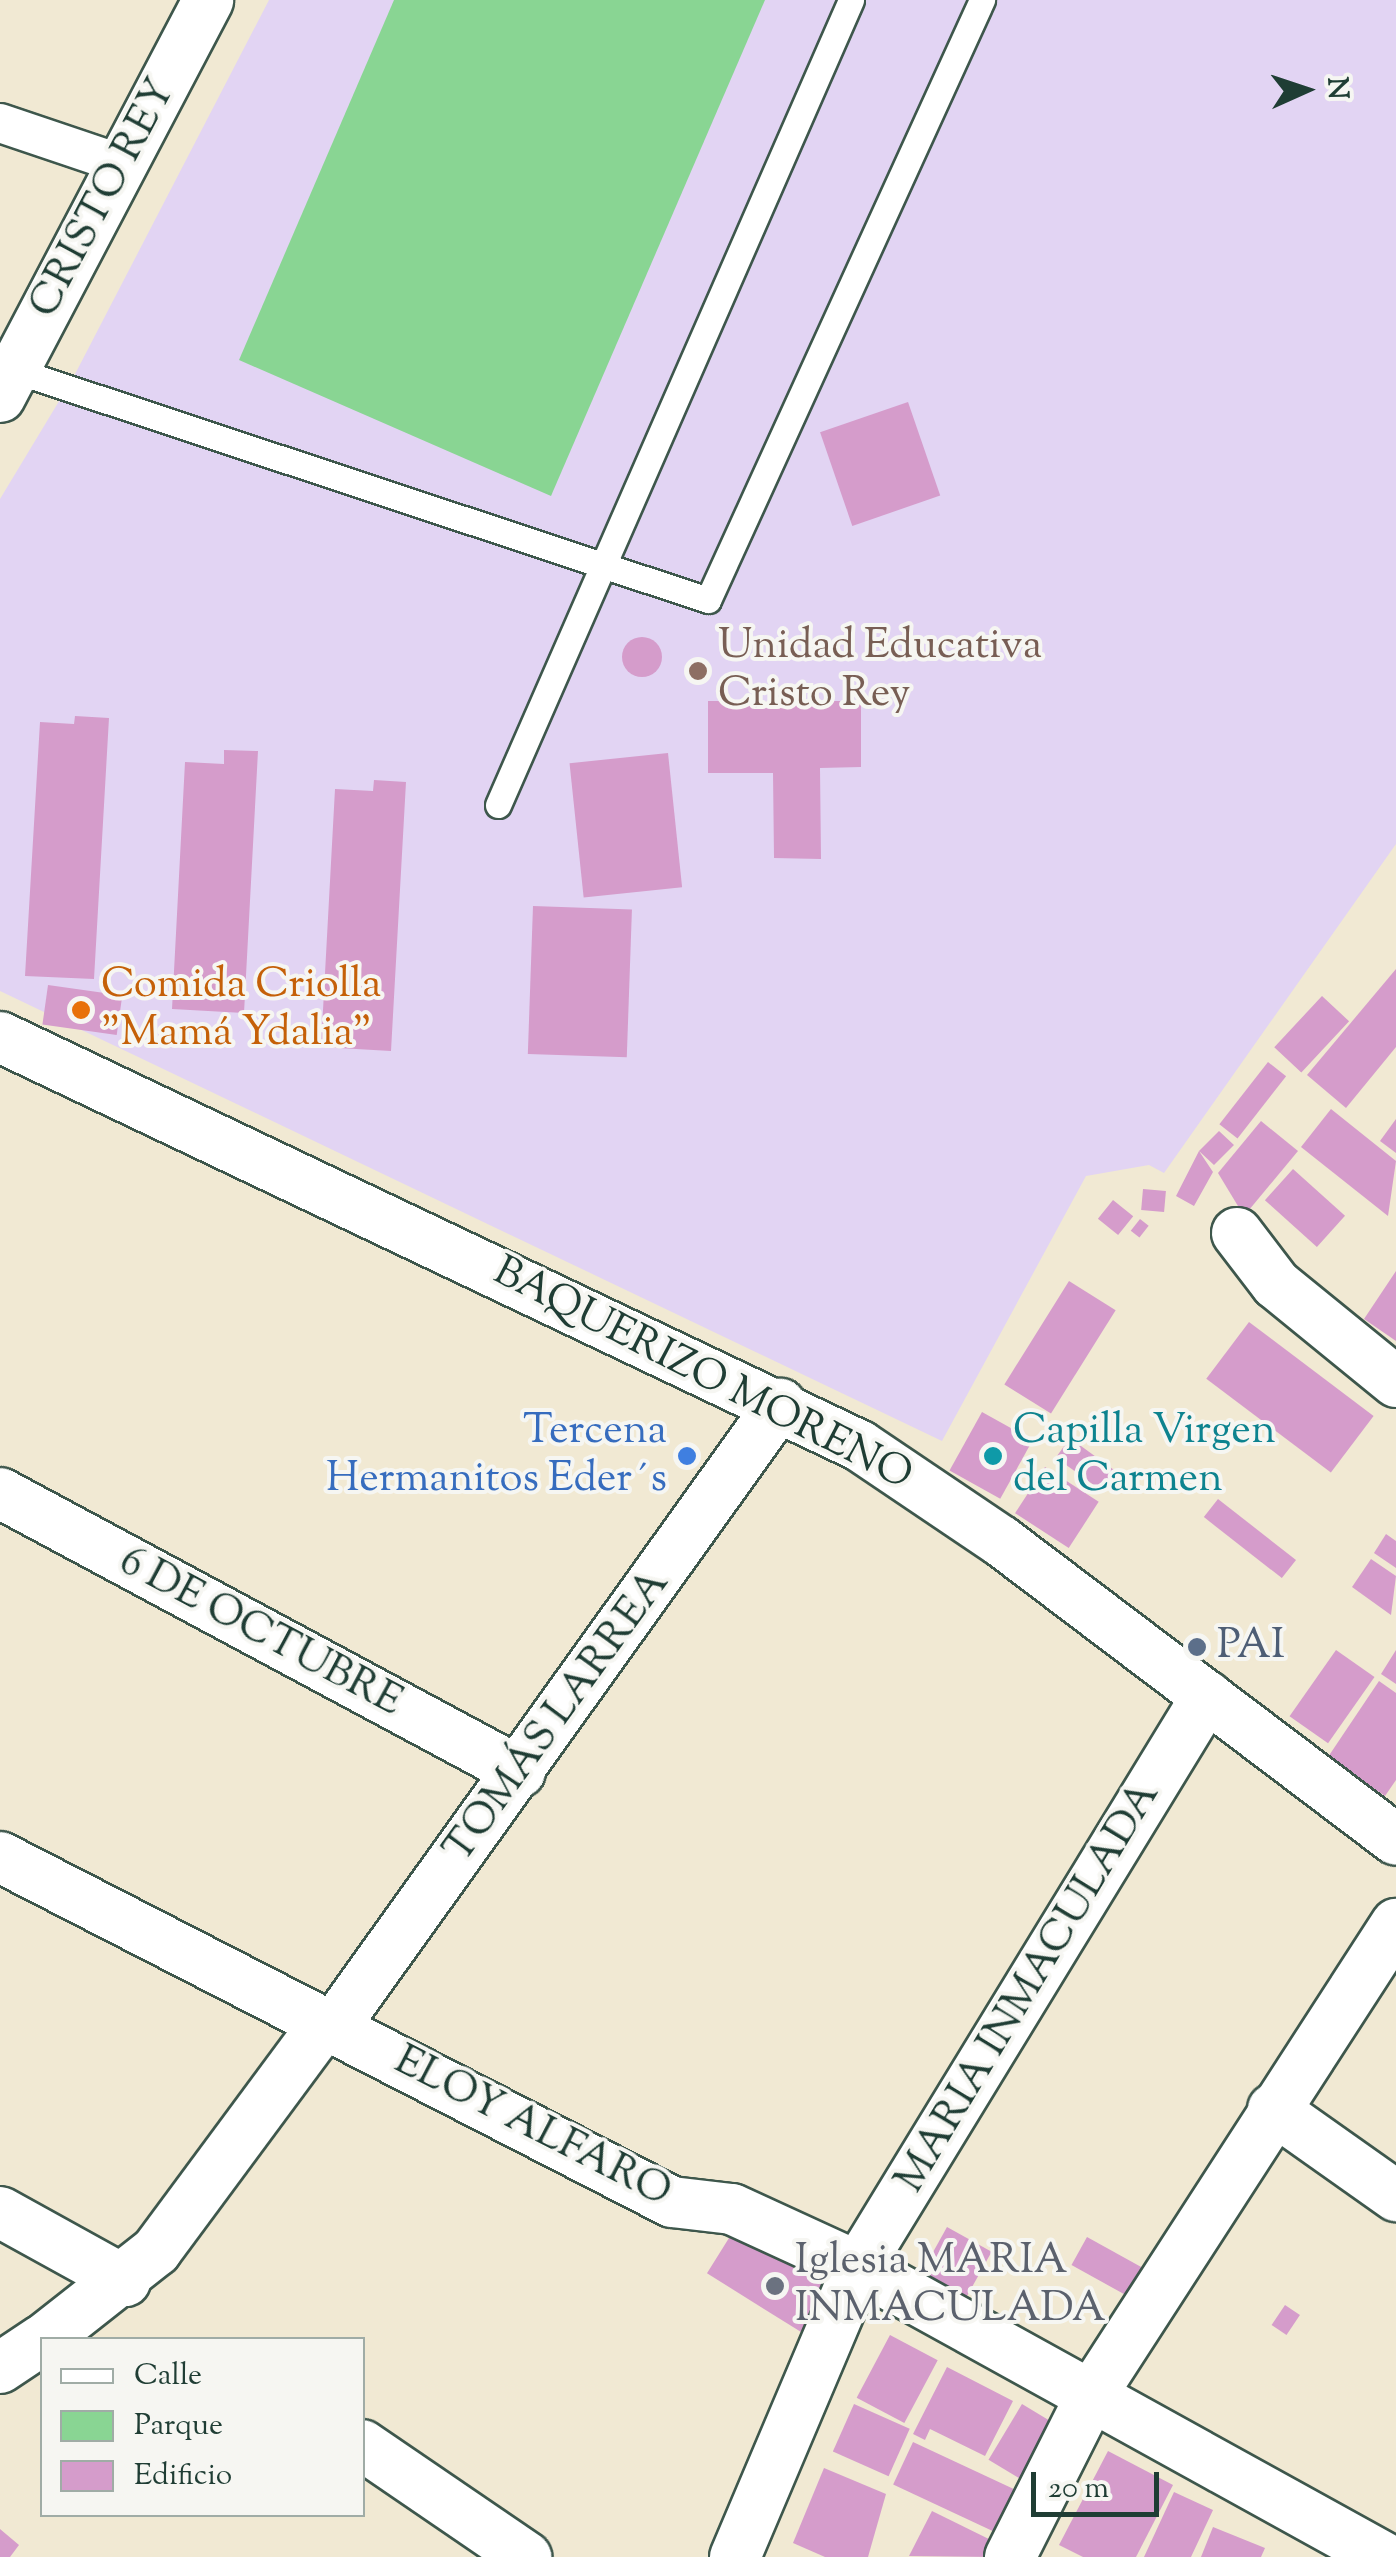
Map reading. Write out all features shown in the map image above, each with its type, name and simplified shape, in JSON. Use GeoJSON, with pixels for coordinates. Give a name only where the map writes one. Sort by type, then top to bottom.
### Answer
{"type":"FeatureCollection","features":[{"type":"Feature","properties":{"kind":"street","name":"CRISTO REY"},"geometry":{"type":"LineString","coordinates":[[7,384],[208,0]]}},
{"type":"Feature","properties":{"kind":"street"},"geometry":{"type":"LineString","coordinates":[[0,122],[122,164]]}},
{"type":"Feature","properties":{"kind":"street","name":"BAQUERIZO MORENO"},"geometry":{"type":"LineString","coordinates":[[0,1037],[780,1404],[939,1496],[1396,1840]]}},
{"type":"Feature","properties":{"kind":"street"},"geometry":{"type":"LineString","coordinates":[[1237,1233],[1276,1284],[1396,1382]]}},
{"type":"Feature","properties":{"kind":"street","name":"TOMÁS LARREA"},"geometry":{"type":"LineString","coordinates":[[47,2337],[125,2281],[218,2173],[520,1772],[780,1404]]}},
{"type":"Feature","properties":{"kind":"street","name":"6 DE OCTUBRE"},"geometry":{"type":"LineString","coordinates":[[0,1493],[520,1772]]}},
{"type":"Feature","properties":{"kind":"street","name":"MARIA INMACULADA"},"geometry":{"type":"LineString","coordinates":[[735,2557],[858,2267],[1208,1696]]}},
{"type":"Feature","properties":{"kind":"street","name":"ELOY ALFARO"},"geometry":{"type":"LineString","coordinates":[[0,1857],[672,2202],[732,2209],[858,2267],[1383,2557]]}},
{"type":"Feature","properties":{"kind":"street"},"geometry":{"type":"LineString","coordinates":[[1010,2557],[1092,2394],[1396,1924]]}},
{"type":"Feature","properties":{"kind":"street"},"geometry":{"type":"LineString","coordinates":[[1273,2109],[1396,2196]]}},
{"type":"Feature","properties":{"kind":"street"},"geometry":{"type":"LineString","coordinates":[[0,2212],[125,2281]]}},
{"type":"Feature","properties":{"kind":"street","name":"TOMÁS LARREA"},"geometry":{"type":"LineString","coordinates":[[0,2368],[40,2342]]}},
{"type":"Feature","properties":{"kind":"street"},"geometry":{"type":"LineString","coordinates":[[365,2446],[526,2557]]}},
{"type":"Feature","properties":{"kind":"lane"},"geometry":{"type":"LineString","coordinates":[[498,805],[850,0]]}},
{"type":"Feature","properties":{"kind":"lane"},"geometry":{"type":"LineString","coordinates":[[7,384],[603,564],[708,600],[982,0]]}},
{"type":"Feature","properties":{"kind":"shaded area","name":"Unidad Educativa Cristo Rey"},"geometry":{"type":"Polygon","coordinates":[[[269,0],[1396,0],[1396,844],[1164,1173],[1149,1165],[1086,1176],[942,1441],[0,991],[0,499],[73,378],[269,0]]]}},
{"type":"Feature","properties":{"kind":"green space"},"geometry":{"type":"Polygon","coordinates":[[[394,0],[765,0],[551,496],[239,360],[394,0]]]}},
{"type":"Feature","properties":{"kind":"building"},"geometry":{"type":"Polygon","coordinates":[[[908,402],[940,496],[852,526],[820,432],[908,402]]]}},
{"type":"Feature","properties":{"kind":"building"},"geometry":{"type":"Polygon","coordinates":[[[642,637],[656,643],[662,657],[656,671],[642,677],[628,671],[622,657],[628,643],[642,637]]]}},
{"type":"Feature","properties":{"kind":"building"},"geometry":{"type":"Polygon","coordinates":[[[708,701],[861,701],[861,767],[820,768],[821,859],[774,858],[773,773],[708,773],[708,701]]]}},
{"type":"Feature","properties":{"kind":"building"},"geometry":{"type":"Polygon","coordinates":[[[75,716],[109,718],[94,979],[25,976],[40,722],[74,724],[75,716]]]}},
{"type":"Feature","properties":{"kind":"building"},"geometry":{"type":"Polygon","coordinates":[[[224,750],[258,751],[244,1013],[172,1009],[185,762],[224,764],[224,750]]]}},
{"type":"Feature","properties":{"kind":"building"},"geometry":{"type":"Polygon","coordinates":[[[668,753],[682,887],[584,898],[570,763],[668,753]]]}},
{"type":"Feature","properties":{"kind":"building"},"geometry":{"type":"Polygon","coordinates":[[[374,780],[406,782],[391,1051],[321,1047],[335,789],[373,791],[374,780]]]}},
{"type":"Feature","properties":{"kind":"building"},"geometry":{"type":"Polygon","coordinates":[[[533,906],[632,909],[627,1057],[528,1054],[533,906]]]}},
{"type":"Feature","properties":{"kind":"building"},"geometry":{"type":"Polygon","coordinates":[[[1396,969],[1396,1047],[1346,1108],[1307,1075],[1396,969]]]}},
{"type":"Feature","properties":{"kind":"building","name":"Comida Criolla \"Mamá Ydalia\""},"geometry":{"type":"Polygon","coordinates":[[[48,985],[122,995],[117,1035],[42,1025],[48,985]]]}},
{"type":"Feature","properties":{"kind":"building"},"geometry":{"type":"Polygon","coordinates":[[[1322,996],[1349,1021],[1301,1072],[1274,1047],[1322,996]]]}},
{"type":"Feature","properties":{"kind":"building"},"geometry":{"type":"Polygon","coordinates":[[[1268,1062],[1286,1076],[1237,1138],[1219,1124],[1268,1062]]]}},
{"type":"Feature","properties":{"kind":"building"},"geometry":{"type":"Polygon","coordinates":[[[1331,1109],[1396,1161],[1388,1216],[1301,1147],[1331,1109]]]}},
{"type":"Feature","properties":{"kind":"building"},"geometry":{"type":"Polygon","coordinates":[[[1396,1119],[1396,1153],[1380,1141],[1396,1119]]]}},
{"type":"Feature","properties":{"kind":"building"},"geometry":{"type":"Polygon","coordinates":[[[1261,1121],[1298,1151],[1244,1216],[1218,1173],[1261,1121]]]}},
{"type":"Feature","properties":{"kind":"building"},"geometry":{"type":"Polygon","coordinates":[[[1219,1131],[1234,1145],[1214,1165],[1199,1151],[1219,1131]]]}},
{"type":"Feature","properties":{"kind":"building"},"geometry":{"type":"Polygon","coordinates":[[[1199,1151],[1213,1172],[1194,1206],[1176,1196],[1199,1151]]]}},
{"type":"Feature","properties":{"kind":"building"},"geometry":{"type":"Polygon","coordinates":[[[1293,1169],[1345,1216],[1317,1247],[1265,1200],[1293,1169]]]}},
{"type":"Feature","properties":{"kind":"building"},"geometry":{"type":"Polygon","coordinates":[[[1143,1189],[1166,1191],[1164,1212],[1141,1210],[1143,1189]]]}},
{"type":"Feature","properties":{"kind":"building"},"geometry":{"type":"Polygon","coordinates":[[[1113,1200],[1133,1216],[1118,1235],[1098,1219],[1113,1200]]]}},
{"type":"Feature","properties":{"kind":"building"},"geometry":{"type":"Polygon","coordinates":[[[1140,1219],[1149,1226],[1139,1238],[1131,1231],[1140,1219]]]}},
{"type":"Feature","properties":{"kind":"building"},"geometry":{"type":"Polygon","coordinates":[[[1396,1271],[1396,1341],[1364,1319],[1396,1271]]]}},
{"type":"Feature","properties":{"kind":"building"},"geometry":{"type":"Polygon","coordinates":[[[1069,1281],[1116,1310],[1051,1414],[1004,1384],[1069,1281]]]}},
{"type":"Feature","properties":{"kind":"building"},"geometry":{"type":"Polygon","coordinates":[[[1249,1322],[1374,1416],[1331,1473],[1206,1379],[1249,1322]]]}},
{"type":"Feature","properties":{"kind":"building","name":"Capilla Virgen del Carmen"},"geometry":{"type":"Polygon","coordinates":[[[982,1412],[1033,1440],[1000,1499],[950,1471],[982,1412]]]}},
{"type":"Feature","properties":{"kind":"building"},"geometry":{"type":"Polygon","coordinates":[[[1070,1438],[1116,1472],[1102,1491],[1056,1457],[1070,1438]]]}},
{"type":"Feature","properties":{"kind":"building"},"geometry":{"type":"Polygon","coordinates":[[[1045,1467],[1099,1502],[1069,1548],[1015,1513],[1045,1467]]]}},
{"type":"Feature","properties":{"kind":"building"},"geometry":{"type":"Polygon","coordinates":[[[1218,1499],[1296,1560],[1282,1578],[1204,1517],[1218,1499]]]}},
{"type":"Feature","properties":{"kind":"building"},"geometry":{"type":"Polygon","coordinates":[[[1386,1534],[1396,1541],[1396,1568],[1374,1553],[1386,1534]]]}},
{"type":"Feature","properties":{"kind":"building"},"geometry":{"type":"Polygon","coordinates":[[[1371,1559],[1396,1576],[1391,1615],[1352,1587],[1371,1559]]]}},
{"type":"Feature","properties":{"kind":"building"},"geometry":{"type":"Polygon","coordinates":[[[1336,1650],[1375,1677],[1328,1743],[1290,1716],[1336,1650]]]}},
{"type":"Feature","properties":{"kind":"building"},"geometry":{"type":"Polygon","coordinates":[[[1396,1650],[1396,1684],[1381,1674],[1396,1650]]]}},
{"type":"Feature","properties":{"kind":"building"},"geometry":{"type":"Polygon","coordinates":[[[1379,1681],[1396,1693],[1396,1780],[1385,1796],[1328,1757],[1379,1681]]]}},
{"type":"Feature","properties":{"kind":"building"},"geometry":{"type":"Polygon","coordinates":[[[947,2227],[992,2252],[967,2296],[922,2272],[947,2227]]]}},
{"type":"Feature","properties":{"kind":"building","name":"Iglesia MARIA INMACULADA"},"geometry":{"type":"Polygon","coordinates":[[[734,2230],[843,2298],[816,2342],[707,2273],[734,2230]]]}},
{"type":"Feature","properties":{"kind":"building"},"geometry":{"type":"Polygon","coordinates":[[[1087,2237],[1156,2275],[1141,2303],[1071,2265],[1087,2237]]]}},
{"type":"Feature","properties":{"kind":"building"},"geometry":{"type":"Polygon","coordinates":[[[1285,2305],[1300,2315],[1287,2335],[1272,2325],[1285,2305]]]}},
{"type":"Feature","properties":{"kind":"building"},"geometry":{"type":"Polygon","coordinates":[[[890,2335],[938,2360],[904,2423],[857,2398],[890,2335]]]}},
{"type":"Feature","properties":{"kind":"building"},"geometry":{"type":"Polygon","coordinates":[[[947,2367],[1013,2401],[985,2456],[930,2429],[925,2440],[913,2434],[947,2367]]]}},
{"type":"Feature","properties":{"kind":"building"},"geometry":{"type":"Polygon","coordinates":[[[854,2404],[910,2429],[889,2476],[833,2452],[854,2404]]]}},
{"type":"Feature","properties":{"kind":"building"},"geometry":{"type":"Polygon","coordinates":[[[1022,2404],[1061,2427],[1027,2483],[989,2460],[1022,2404]]]}},
{"type":"Feature","properties":{"kind":"building"},"geometry":{"type":"Polygon","coordinates":[[[913,2442],[1020,2492],[1000,2534],[893,2485],[913,2442]]]}},
{"type":"Feature","properties":{"kind":"building"},"geometry":{"type":"Polygon","coordinates":[[[1108,2451],[1173,2485],[1136,2557],[1083,2557],[1059,2545],[1108,2451]]]}},
{"type":"Feature","properties":{"kind":"building"},"geometry":{"type":"Polygon","coordinates":[[[824,2468],[886,2494],[868,2557],[825,2557],[793,2543],[824,2468]]]}},
{"type":"Feature","properties":{"kind":"building"},"geometry":{"type":"Polygon","coordinates":[[[1174,2492],[1213,2510],[1191,2557],[1144,2557],[1174,2492]]]}},
{"type":"Feature","properties":{"kind":"building"},"geometry":{"type":"Polygon","coordinates":[[[932,2511],[1001,2545],[995,2557],[909,2556],[932,2511]]]}},
{"type":"Feature","properties":{"kind":"building"},"geometry":{"type":"Polygon","coordinates":[[[1213,2527],[1265,2548],[1261,2557],[1201,2557],[1213,2527]]]}},
{"type":"Feature","properties":{"kind":"building"},"geometry":{"type":"Polygon","coordinates":[[[0,2529],[19,2545],[10,2557],[0,2557],[0,2529]]]}},
{"type":"Feature","properties":{"kind":"place","name":"Unidad Educativa Cristo Rey"},"geometry":{"type":"Point","coordinates":[698,671]}},
{"type":"Feature","properties":{"kind":"place","name":"Comida Criolla \"Mamá Ydalia\""},"geometry":{"type":"Point","coordinates":[81,1010]}},
{"type":"Feature","properties":{"kind":"place","name":"Tercena Hermanitos Eder´s"},"geometry":{"type":"Point","coordinates":[687,1456]}},
{"type":"Feature","properties":{"kind":"place","name":"Capilla Virgen del Carmen"},"geometry":{"type":"Point","coordinates":[993,1456]}},
{"type":"Feature","properties":{"kind":"place","name":"PAI"},"geometry":{"type":"Point","coordinates":[1197,1647]}},
{"type":"Feature","properties":{"kind":"place","name":"Iglesia MARIA INMACULADA"},"geometry":{"type":"Point","coordinates":[775,2286]}}]}
